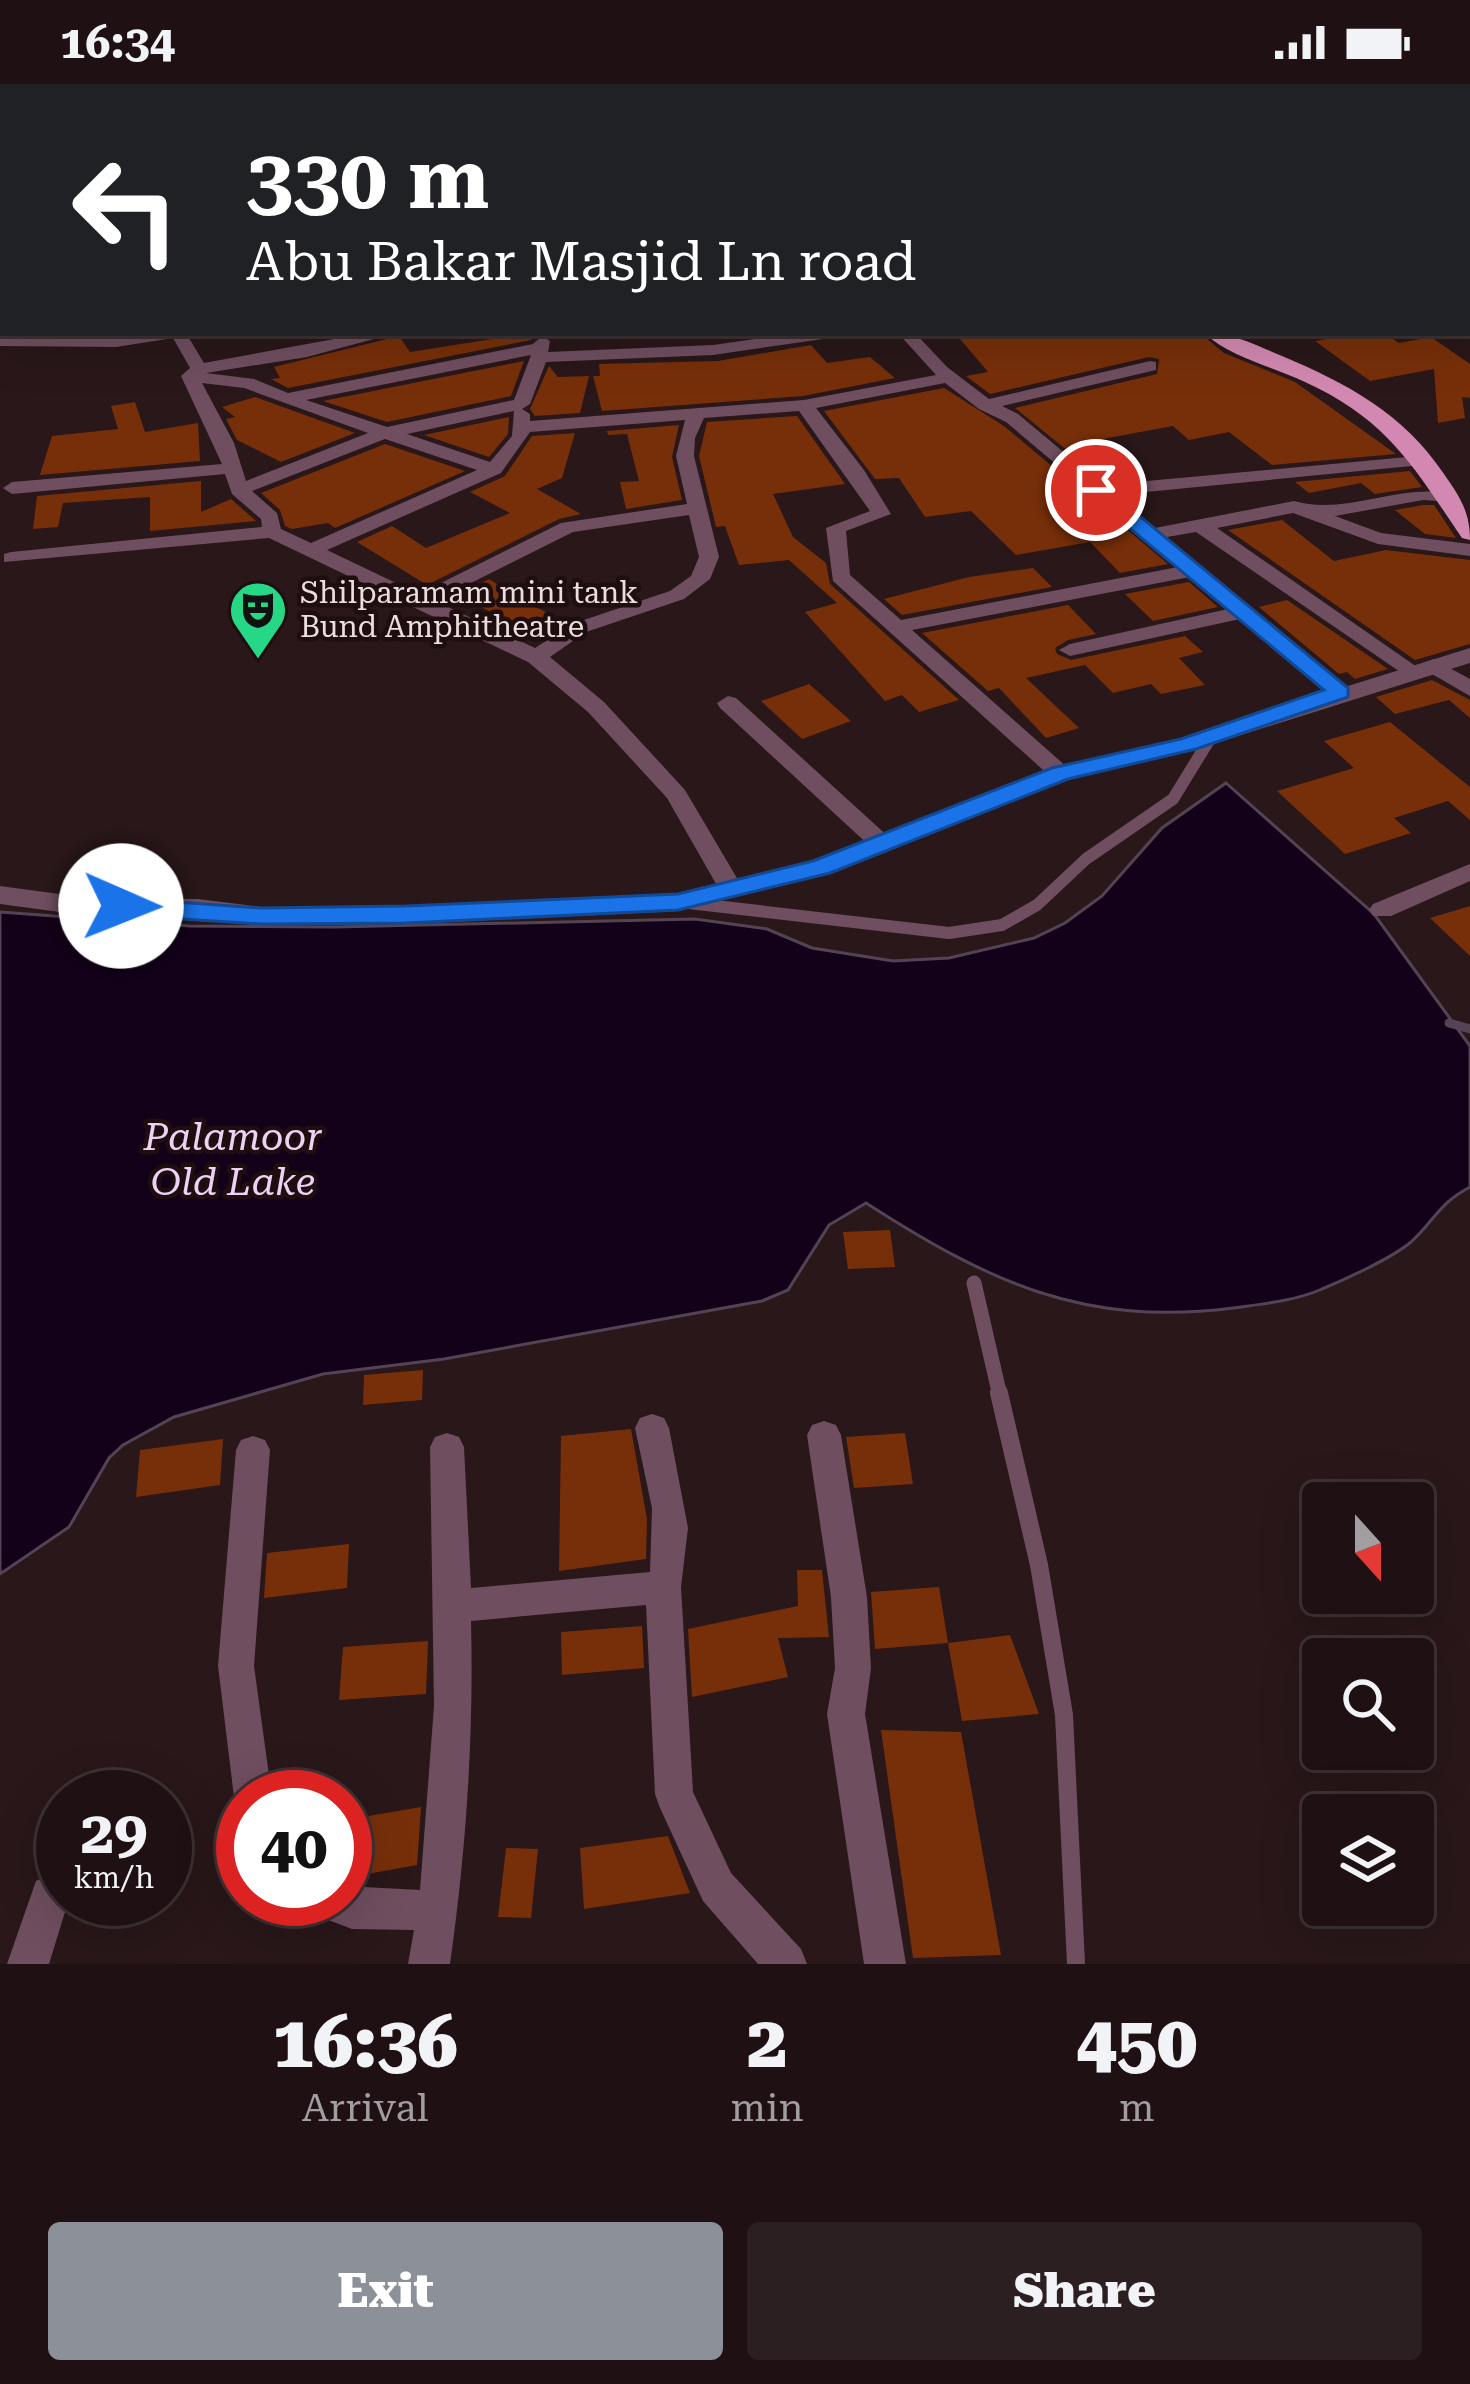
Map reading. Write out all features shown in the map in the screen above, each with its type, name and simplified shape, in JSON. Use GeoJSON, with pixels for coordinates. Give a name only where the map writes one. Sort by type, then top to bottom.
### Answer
{"type":"FeatureCollection","features":[{"type":"Feature","properties":{"kind":"highway"},"geometry":{"type":"LineString","coordinates":[[1220,336],[1368,407],[1459,502]]}},
{"type":"Feature","properties":{"kind":"highway"},"geometry":{"type":"LineString","coordinates":[[1242,336],[1359,389],[1412,422],[1459,502],[1470,532]]}},
{"type":"Feature","properties":{"kind":"street"},"geometry":{"type":"LineString","coordinates":[[0,341],[116,342],[156,336]]}},
{"type":"Feature","properties":{"kind":"street"},"geometry":{"type":"LineString","coordinates":[[177,336],[237,479],[270,518],[272,532]]}},
{"type":"Feature","properties":{"kind":"street"},"geometry":{"type":"LineString","coordinates":[[194,373],[375,336]]}},
{"type":"Feature","properties":{"kind":"street"},"geometry":{"type":"LineString","coordinates":[[286,399],[542,346],[713,350],[810,336]]}},
{"type":"Feature","properties":{"kind":"street"},"geometry":{"type":"LineString","coordinates":[[909,336],[985,405],[1012,418],[1340,692]]}},
{"type":"Feature","properties":{"kind":"street"},"geometry":{"type":"LineString","coordinates":[[307,551],[494,469],[521,437],[521,404],[542,346]]}},
{"type":"Feature","properties":{"kind":"street"},"geometry":{"type":"LineString","coordinates":[[985,405],[1150,366]]}},
{"type":"Feature","properties":{"kind":"street"},"geometry":{"type":"LineString","coordinates":[[194,373],[248,383],[381,434],[494,469]]}},
{"type":"Feature","properties":{"kind":"street"},"geometry":{"type":"LineString","coordinates":[[520,427],[804,405],[951,376]]}},
{"type":"Feature","properties":{"kind":"street"},"geometry":{"type":"LineString","coordinates":[[12,488],[237,479],[381,434],[521,404]]}},
{"type":"Feature","properties":{"kind":"street"},"geometry":{"type":"LineString","coordinates":[[804,405],[881,514],[836,528],[840,577],[1060,773]]}},
{"type":"Feature","properties":{"kind":"street"},"geometry":{"type":"LineString","coordinates":[[536,657],[579,628],[677,595],[700,579],[709,556],[686,456],[686,438],[696,416]]}},
{"type":"Feature","properties":{"kind":"street"},"geometry":{"type":"LineString","coordinates":[[1096,490],[1422,459]]}},
{"type":"Feature","properties":{"kind":"street"},"geometry":{"type":"LineString","coordinates":[[1312,514],[1423,494],[1459,502]]}},
{"type":"Feature","properties":{"kind":"street"},"geometry":{"type":"LineString","coordinates":[[1153,534],[1294,507],[1378,538],[1470,550]]}},
{"type":"Feature","properties":{"kind":"street"},"geometry":{"type":"LineString","coordinates":[[416,603],[568,526],[700,508]]}},
{"type":"Feature","properties":{"kind":"street"},"geometry":{"type":"LineString","coordinates":[[1200,525],[1421,668],[1470,689]]}},
{"type":"Feature","properties":{"kind":"street"},"geometry":{"type":"LineString","coordinates":[[11,558],[272,532],[536,657],[596,707],[677,795],[732,890]]}},
{"type":"Feature","properties":{"kind":"street"},"geometry":{"type":"LineString","coordinates":[[897,627],[1193,570]]}},
{"type":"Feature","properties":{"kind":"street"},"geometry":{"type":"LineString","coordinates":[[1070,650],[1244,612]]}},
{"type":"Feature","properties":{"kind":"street"},"geometry":{"type":"LineString","coordinates":[[0,895],[82,906],[198,908],[261,916],[406,915],[678,902],[821,867],[1060,773],[1211,737],[1340,692],[1470,655]]}},
{"type":"Feature","properties":{"kind":"street"},"geometry":{"type":"LineString","coordinates":[[728,703],[882,844]]}},
{"type":"Feature","properties":{"kind":"street"},"geometry":{"type":"LineString","coordinates":[[1382,910],[1470,872]]}},
{"type":"Feature","properties":{"kind":"street"},"geometry":{"type":"LineString","coordinates":[[652,1428],[670,1515],[670,1568],[662,1587],[674,1794],[717,1888],[787,1964]]}},
{"type":"Feature","properties":{"kind":"street"},"geometry":{"type":"LineString","coordinates":[[824,1435],[849,1597],[853,1668],[846,1714],[885,1964]]}},
{"type":"Feature","properties":{"kind":"street"},"geometry":{"type":"LineString","coordinates":[[429,1964],[439,1910],[456,1606],[447,1447]]}},
{"type":"Feature","properties":{"kind":"street"},"geometry":{"type":"LineString","coordinates":[[250,1770],[236,1666],[253,1450]]}},
{"type":"Feature","properties":{"kind":"street"},"geometry":{"type":"LineString","coordinates":[[456,1606],[662,1587]]}},
{"type":"Feature","properties":{"kind":"street"},"geometry":{"type":"LineString","coordinates":[[372,1910],[439,1910]]}},
{"type":"Feature","properties":{"kind":"street"},"geometry":{"type":"LineString","coordinates":[[28,1964],[40,1926]]}},
{"type":"Feature","properties":{"kind":"lane"},"geometry":{"type":"LineString","coordinates":[[678,902],[949,933],[1002,925],[1037,905],[1086,859],[1173,799],[1211,737]]}},
{"type":"Feature","properties":{"kind":"lane"},"geometry":{"type":"LineString","coordinates":[[974,1283],[1039,1565],[1064,1715],[1076,1964]]}},
{"type":"Feature","properties":{"kind":"water","name":"Palamoor Old Lake"},"geometry":{"type":"Polygon","coordinates":[[[1226,783],[1374,914],[1470,1046],[1470,1187],[1403,1248],[1343,1280],[1290,1299],[1233,1308],[1130,1311],[1083,1304],[997,1276],[866,1203],[829,1225],[788,1290],[762,1301],[444,1359],[323,1374],[174,1417],[123,1445],[109,1458],[69,1527],[0,1574],[0,912],[189,926],[695,919],[767,929],[812,948],[893,961],[949,958],[1034,938],[1065,923],[1102,896],[1162,828],[1226,783]]]}},
{"type":"Feature","properties":{"kind":"building"},"geometry":{"type":"Polygon","coordinates":[[[399,336],[410,352],[531,336],[531,340],[288,388],[271,379],[280,378],[274,367],[399,336]]]}},
{"type":"Feature","properties":{"kind":"building"},"geometry":{"type":"Polygon","coordinates":[[[958,336],[1204,336],[1224,353],[1295,382],[1396,454],[1272,465],[1229,432],[1189,440],[1173,426],[1086,442],[1124,471],[1100,477],[1015,408],[1157,374],[1159,359],[1149,357],[990,394],[966,376],[988,372],[958,336]]]}},
{"type":"Feature","properties":{"kind":"building"},"geometry":{"type":"Polygon","coordinates":[[[1388,336],[1399,343],[1431,337],[1470,364],[1470,398],[1462,397],[1465,418],[1438,423],[1434,369],[1370,381],[1315,341],[1388,336]]]}},
{"type":"Feature","properties":{"kind":"building"},"geometry":{"type":"Polygon","coordinates":[[[811,345],[827,363],[870,357],[895,378],[803,396],[602,411],[593,376],[600,376],[599,364],[718,361],[811,345]]]}},
{"type":"Feature","properties":{"kind":"building"},"geometry":{"type":"Polygon","coordinates":[[[524,361],[511,396],[387,422],[323,401],[524,361]]]}},
{"type":"Feature","properties":{"kind":"building"},"geometry":{"type":"Polygon","coordinates":[[[549,366],[558,377],[589,376],[580,413],[535,416],[530,409],[549,366]]]}},
{"type":"Feature","properties":{"kind":"building"},"geometry":{"type":"Polygon","coordinates":[[[944,388],[1004,426],[1168,564],[1120,573],[1090,542],[1016,555],[971,511],[925,517],[899,478],[875,479],[824,411],[944,388]]]}},
{"type":"Feature","properties":{"kind":"building"},"geometry":{"type":"Polygon","coordinates":[[[255,397],[355,433],[281,462],[237,440],[226,419],[235,417],[222,407],[255,397]]]}},
{"type":"Feature","properties":{"kind":"building"},"geometry":{"type":"Polygon","coordinates":[[[135,402],[145,432],[198,423],[200,461],[40,475],[52,436],[118,429],[111,406],[135,402]]]}},
{"type":"Feature","properties":{"kind":"building"},"geometry":{"type":"Polygon","coordinates":[[[797,416],[845,484],[773,494],[793,537],[826,563],[830,584],[959,700],[919,712],[902,695],[885,701],[805,612],[837,603],[789,560],[739,565],[725,526],[716,527],[699,456],[707,422],[797,416]]]}},
{"type":"Feature","properties":{"kind":"building"},"geometry":{"type":"Polygon","coordinates":[[[509,417],[508,434],[489,457],[424,435],[509,417]]]}},
{"type":"Feature","properties":{"kind":"building"},"geometry":{"type":"Polygon","coordinates":[[[679,425],[672,457],[682,500],[626,509],[620,482],[639,481],[627,434],[608,435],[607,431],[679,425]]]}},
{"type":"Feature","properties":{"kind":"building"},"geometry":{"type":"Polygon","coordinates":[[[575,433],[562,478],[537,489],[581,514],[559,519],[427,585],[357,542],[392,526],[426,548],[510,513],[470,492],[505,476],[532,436],[575,433]]]}},
{"type":"Feature","properties":{"kind":"building"},"geometry":{"type":"Polygon","coordinates":[[[385,444],[465,471],[335,528],[328,523],[285,526],[280,510],[261,493],[385,444]]]}},
{"type":"Feature","properties":{"kind":"building"},"geometry":{"type":"Polygon","coordinates":[[[1410,471],[1422,487],[1375,494],[1361,483],[1309,493],[1295,482],[1410,471]]]}},
{"type":"Feature","properties":{"kind":"building"},"geometry":{"type":"Polygon","coordinates":[[[201,481],[201,512],[231,499],[256,521],[150,531],[150,497],[63,503],[58,527],[33,529],[37,496],[201,481]]]}},
{"type":"Feature","properties":{"kind":"building"},"geometry":{"type":"Polygon","coordinates":[[[1434,505],[1456,538],[1425,534],[1395,510],[1434,505]]]}},
{"type":"Feature","properties":{"kind":"building"},"geometry":{"type":"Polygon","coordinates":[[[1282,520],[1334,561],[1386,550],[1470,560],[1470,644],[1415,660],[1228,530],[1282,520]]]}},
{"type":"Feature","properties":{"kind":"building"},"geometry":{"type":"Polygon","coordinates":[[[1033,568],[1052,587],[902,615],[884,599],[969,577],[1033,568]]]}},
{"type":"Feature","properties":{"kind":"building"},"geometry":{"type":"Polygon","coordinates":[[[489,579],[567,622],[543,638],[457,595],[489,579]]]}},
{"type":"Feature","properties":{"kind":"building"},"geometry":{"type":"Polygon","coordinates":[[[1189,582],[1218,607],[1153,621],[1125,594],[1189,582]]]}},
{"type":"Feature","properties":{"kind":"building"},"geometry":{"type":"Polygon","coordinates":[[[1287,600],[1388,669],[1355,679],[1347,672],[1339,674],[1259,607],[1287,600]]]}},
{"type":"Feature","properties":{"kind":"building"},"geometry":{"type":"Polygon","coordinates":[[[1068,605],[1096,634],[1068,640],[1055,648],[1057,654],[1071,660],[1185,636],[1203,652],[1179,658],[1205,685],[1161,694],[1151,684],[1113,693],[1085,665],[1026,678],[1079,728],[1046,738],[999,688],[988,691],[922,633],[1068,605]]]}},
{"type":"Feature","properties":{"kind":"building"},"geometry":{"type":"Polygon","coordinates":[[[1432,680],[1470,700],[1470,718],[1449,700],[1395,714],[1376,697],[1432,680]]]}},
{"type":"Feature","properties":{"kind":"building"},"geometry":{"type":"Polygon","coordinates":[[[809,684],[851,721],[802,739],[761,701],[809,684]]]}},
{"type":"Feature","properties":{"kind":"building"},"geometry":{"type":"Polygon","coordinates":[[[1390,722],[1470,787],[1470,820],[1448,801],[1394,818],[1411,833],[1345,854],[1277,791],[1354,768],[1324,741],[1390,722]]]}},
{"type":"Feature","properties":{"kind":"building"},"geometry":{"type":"Polygon","coordinates":[[[1470,906],[1470,956],[1430,918],[1470,906]]]}},
{"type":"Feature","properties":{"kind":"building"},"geometry":{"type":"Polygon","coordinates":[[[890,1230],[895,1267],[848,1269],[843,1232],[890,1230]]]}},
{"type":"Feature","properties":{"kind":"building"},"geometry":{"type":"Polygon","coordinates":[[[423,1370],[422,1400],[363,1405],[364,1375],[423,1370]]]}},
{"type":"Feature","properties":{"kind":"building"},"geometry":{"type":"Polygon","coordinates":[[[631,1429],[647,1519],[646,1559],[559,1571],[561,1436],[631,1429]]]}},
{"type":"Feature","properties":{"kind":"building"},"geometry":{"type":"Polygon","coordinates":[[[905,1433],[913,1484],[854,1488],[846,1437],[905,1433]]]}},
{"type":"Feature","properties":{"kind":"building"},"geometry":{"type":"Polygon","coordinates":[[[223,1439],[220,1485],[136,1497],[140,1450],[223,1439]]]}},
{"type":"Feature","properties":{"kind":"building"},"geometry":{"type":"Polygon","coordinates":[[[349,1544],[347,1588],[264,1598],[267,1553],[349,1544]]]}},
{"type":"Feature","properties":{"kind":"building"},"geometry":{"type":"Polygon","coordinates":[[[797,1570],[822,1570],[829,1637],[778,1638],[788,1677],[692,1697],[688,1629],[798,1606],[797,1570]]]}},
{"type":"Feature","properties":{"kind":"building"},"geometry":{"type":"Polygon","coordinates":[[[939,1587],[948,1643],[875,1649],[871,1592],[939,1587]]]}},
{"type":"Feature","properties":{"kind":"building"},"geometry":{"type":"Polygon","coordinates":[[[642,1626],[644,1668],[562,1675],[561,1632],[642,1626]]]}},
{"type":"Feature","properties":{"kind":"building"},"geometry":{"type":"Polygon","coordinates":[[[1010,1635],[1039,1714],[962,1721],[948,1643],[1010,1635]]]}},
{"type":"Feature","properties":{"kind":"building"},"geometry":{"type":"Polygon","coordinates":[[[428,1641],[426,1694],[339,1700],[343,1647],[428,1641]]]}},
{"type":"Feature","properties":{"kind":"building"},"geometry":{"type":"Polygon","coordinates":[[[881,1730],[961,1732],[1001,1955],[913,1958],[881,1730]]]}},
{"type":"Feature","properties":{"kind":"building"},"geometry":{"type":"Polygon","coordinates":[[[421,1807],[417,1865],[372,1873],[372,1815],[421,1807]]]}},
{"type":"Feature","properties":{"kind":"building"},"geometry":{"type":"Polygon","coordinates":[[[668,1836],[690,1893],[584,1909],[580,1848],[668,1836]]]}},
{"type":"Feature","properties":{"kind":"building"},"geometry":{"type":"Polygon","coordinates":[[[506,1848],[538,1849],[531,1918],[498,1917],[506,1848]]]}},
{"type":"Feature","properties":{"kind":"waterway"},"geometry":{"type":"LineString","coordinates":[[1449,1023],[1470,1029]]}},
{"type":"Feature","properties":{"kind":"place","name":"Shilparamam mini tank Bund Amphitheatre"},"geometry":{"type":"Point","coordinates":[258,661]}},
{"type":"Feature","properties":{"kind":"route"},"geometry":{"type":"LineString","coordinates":[[121,906],[261,916],[406,915],[678,902],[821,867],[1060,773],[1188,744],[1340,692],[1096,490]]}}]}
